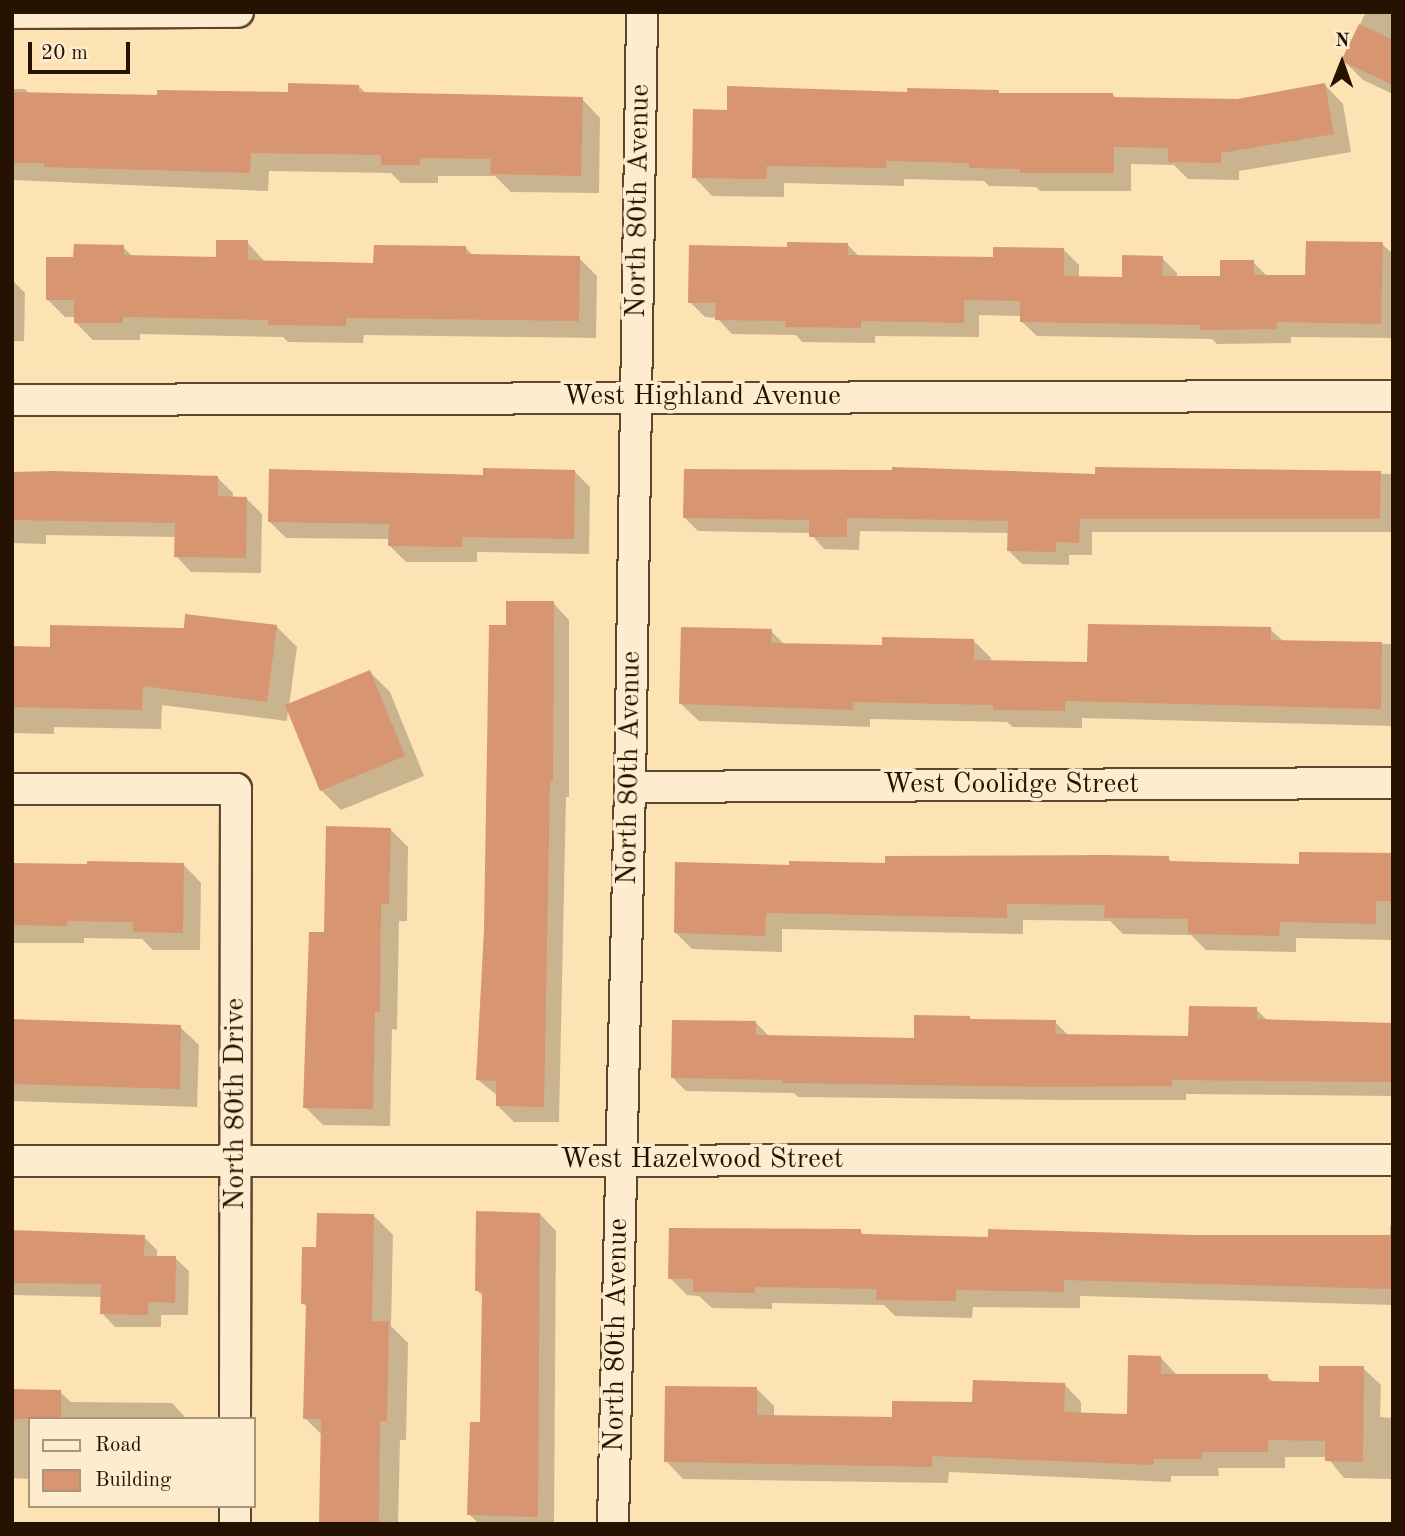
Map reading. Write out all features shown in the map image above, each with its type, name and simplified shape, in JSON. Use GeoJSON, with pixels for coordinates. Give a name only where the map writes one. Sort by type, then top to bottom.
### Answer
{"type":"FeatureCollection","features":[{"type":"Feature","properties":{"kind":"street"},"geometry":{"type":"LineString","coordinates":[[12,13],[238,12]]}},
{"type":"Feature","properties":{"kind":"street","name":"North 80th Avenue"},"geometry":{"type":"LineString","coordinates":[[613,1524],[630,787],[642,12]]}},
{"type":"Feature","properties":{"kind":"street","name":"West Highland Avenue"},"geometry":{"type":"LineString","coordinates":[[12,400],[1393,396]]}},
{"type":"Feature","properties":{"kind":"street","name":"West Coolidge Street"},"geometry":{"type":"LineString","coordinates":[[630,787],[1393,783]]}},
{"type":"Feature","properties":{"kind":"street","name":"North 80th Drive"},"geometry":{"type":"LineString","coordinates":[[12,789],[236,789],[235,1417]]}},
{"type":"Feature","properties":{"kind":"street","name":"West Hazelwood Street"},"geometry":{"type":"LineString","coordinates":[[12,1161],[1393,1160]]}},
{"type":"Feature","properties":{"kind":"building"},"geometry":{"type":"Polygon","coordinates":[[[1359,24],[1393,40],[1393,85],[1341,61],[1359,24]]]}},
{"type":"Feature","properties":{"kind":"building"},"geometry":{"type":"Polygon","coordinates":[[[288,83],[359,85],[359,92],[583,97],[581,176],[490,174],[491,159],[420,158],[420,165],[381,165],[381,155],[251,153],[250,173],[44,167],[44,163],[12,163],[12,92],[157,95],[157,90],[288,92],[288,83]]]}},
{"type":"Feature","properties":{"kind":"building"},"geometry":{"type":"Polygon","coordinates":[[[1325,83],[1334,134],[1221,153],[1221,163],[1168,162],[1168,148],[1114,147],[1114,173],[1020,173],[1020,169],[969,168],[969,163],[886,161],[886,168],[767,166],[766,179],[692,178],[693,109],[727,110],[727,86],[907,92],[907,88],[999,90],[999,93],[1113,93],[1113,97],[1237,99],[1325,83]]]}},
{"type":"Feature","properties":{"kind":"building"},"geometry":{"type":"Polygon","coordinates":[[[216,240],[248,240],[248,260],[373,263],[374,245],[466,246],[466,254],[580,256],[579,321],[346,318],[346,326],[268,325],[268,320],[123,317],[123,323],[74,323],[74,300],[46,300],[46,257],[73,257],[74,244],[124,245],[124,255],[216,257],[216,240]]]}},
{"type":"Feature","properties":{"kind":"building"},"geometry":{"type":"Polygon","coordinates":[[[1306,241],[1383,242],[1381,324],[1277,322],[1277,329],[1200,330],[1200,325],[1020,322],[1020,301],[964,300],[964,323],[861,321],[861,328],[785,327],[786,321],[715,320],[716,303],[688,303],[689,245],[787,247],[787,242],[848,243],[848,255],[993,257],[993,247],[1064,248],[1064,276],[1122,277],[1122,255],[1163,256],[1162,276],[1220,276],[1220,260],[1254,260],[1254,275],[1305,275],[1306,241]]]}},
{"type":"Feature","properties":{"kind":"building"},"geometry":{"type":"Polygon","coordinates":[[[892,467],[1095,474],[1095,467],[1381,471],[1380,519],[1080,519],[1079,543],[1056,542],[1056,552],[1007,551],[1008,521],[847,518],[847,537],[809,537],[809,520],[683,518],[684,469],[892,470],[892,467]]]}},
{"type":"Feature","properties":{"kind":"building"},"geometry":{"type":"Polygon","coordinates":[[[483,468],[575,470],[574,539],[462,537],[462,547],[388,546],[389,524],[268,522],[269,469],[483,475],[483,468]]]}},
{"type":"Feature","properties":{"kind":"building"},"geometry":{"type":"Polygon","coordinates":[[[12,472],[218,476],[218,496],[247,497],[246,558],[174,557],[175,523],[12,520],[12,472]]]}},
{"type":"Feature","properties":{"kind":"building"},"geometry":{"type":"Polygon","coordinates":[[[506,601],[554,601],[553,781],[550,781],[544,1107],[496,1106],[496,1081],[476,1080],[484,930],[489,625],[506,625],[506,601]]]}},
{"type":"Feature","properties":{"kind":"building"},"geometry":{"type":"Polygon","coordinates":[[[185,614],[277,625],[267,702],[143,686],[142,710],[12,707],[12,646],[50,647],[50,625],[184,628],[185,614]]]}},
{"type":"Feature","properties":{"kind":"building"},"geometry":{"type":"Polygon","coordinates":[[[1088,624],[1271,627],[1271,640],[1382,642],[1381,709],[1065,701],[1065,711],[993,710],[993,705],[853,702],[853,710],[679,704],[681,627],[772,629],[771,643],[882,645],[882,637],[974,639],[974,660],[1087,662],[1088,624]]]}},
{"type":"Feature","properties":{"kind":"building"},"geometry":{"type":"Polygon","coordinates":[[[370,670],[405,756],[320,791],[285,705],[370,670]]]}},
{"type":"Feature","properties":{"kind":"building"},"geometry":{"type":"Polygon","coordinates":[[[326,826],[391,828],[389,904],[381,904],[380,1012],[375,1012],[373,1109],[303,1108],[309,932],[324,932],[326,826]]]}},
{"type":"Feature","properties":{"kind":"building"},"geometry":{"type":"Polygon","coordinates":[[[1299,852],[1393,853],[1393,901],[1376,901],[1376,924],[1280,922],[1279,936],[1188,934],[1188,919],[1104,918],[1105,905],[1007,904],[1007,918],[766,913],[765,936],[674,933],[675,862],[789,865],[789,861],[885,863],[885,856],[1106,855],[1169,856],[1169,861],[1299,864],[1299,852]]]}},
{"type":"Feature","properties":{"kind":"building"},"geometry":{"type":"Polygon","coordinates":[[[87,861],[184,863],[183,933],[133,932],[133,922],[67,921],[67,926],[12,925],[12,863],[87,864],[87,861]]]}},
{"type":"Feature","properties":{"kind":"building"},"geometry":{"type":"Polygon","coordinates":[[[1189,1006],[1257,1007],[1257,1019],[1393,1023],[1393,1082],[1172,1080],[1172,1086],[1054,1087],[782,1083],[782,1080],[671,1078],[672,1020],[756,1021],[756,1035],[914,1038],[914,1015],[970,1016],[970,1019],[1056,1020],[1055,1034],[1188,1036],[1189,1006]]]}},
{"type":"Feature","properties":{"kind":"building"},"geometry":{"type":"Polygon","coordinates":[[[12,1019],[181,1025],[180,1089],[12,1084],[12,1019]]]}},
{"type":"Feature","properties":{"kind":"building"},"geometry":{"type":"Polygon","coordinates":[[[476,1211],[540,1213],[538,1517],[467,1515],[470,1422],[480,1422],[482,1291],[475,1291],[476,1211]]]}},
{"type":"Feature","properties":{"kind":"building"},"geometry":{"type":"Polygon","coordinates":[[[317,1213],[374,1214],[372,1321],[389,1321],[387,1421],[380,1421],[379,1524],[319,1524],[321,1419],[303,1419],[306,1304],[301,1304],[302,1247],[316,1247],[317,1213]]]}},
{"type":"Feature","properties":{"kind":"building"},"geometry":{"type":"Polygon","coordinates":[[[669,1228],[861,1229],[861,1234],[988,1237],[988,1229],[1191,1235],[1393,1235],[1393,1289],[1064,1280],[1064,1292],[956,1290],[956,1301],[876,1300],[877,1289],[755,1287],[755,1293],[693,1292],[693,1279],[668,1279],[669,1228]]]}},
{"type":"Feature","properties":{"kind":"building"},"geometry":{"type":"Polygon","coordinates":[[[12,1230],[145,1235],[144,1256],[176,1256],[175,1303],[148,1302],[148,1315],[100,1314],[101,1284],[12,1283],[12,1230]]]}},
{"type":"Feature","properties":{"kind":"building"},"geometry":{"type":"Polygon","coordinates":[[[1128,1355],[1161,1356],[1161,1374],[1268,1374],[1268,1381],[1319,1382],[1319,1366],[1364,1366],[1363,1462],[1325,1461],[1325,1441],[1268,1440],[1268,1452],[1202,1452],[1202,1459],[1154,1459],[1154,1465],[932,1456],[932,1467],[664,1462],[665,1386],[757,1387],[757,1415],[892,1417],[892,1401],[972,1402],[973,1380],[1065,1383],[1064,1412],[1127,1414],[1128,1355]]]}},
{"type":"Feature","properties":{"kind":"building"},"geometry":{"type":"Polygon","coordinates":[[[12,1389],[61,1390],[61,1417],[12,1419],[12,1389]]]}}]}
